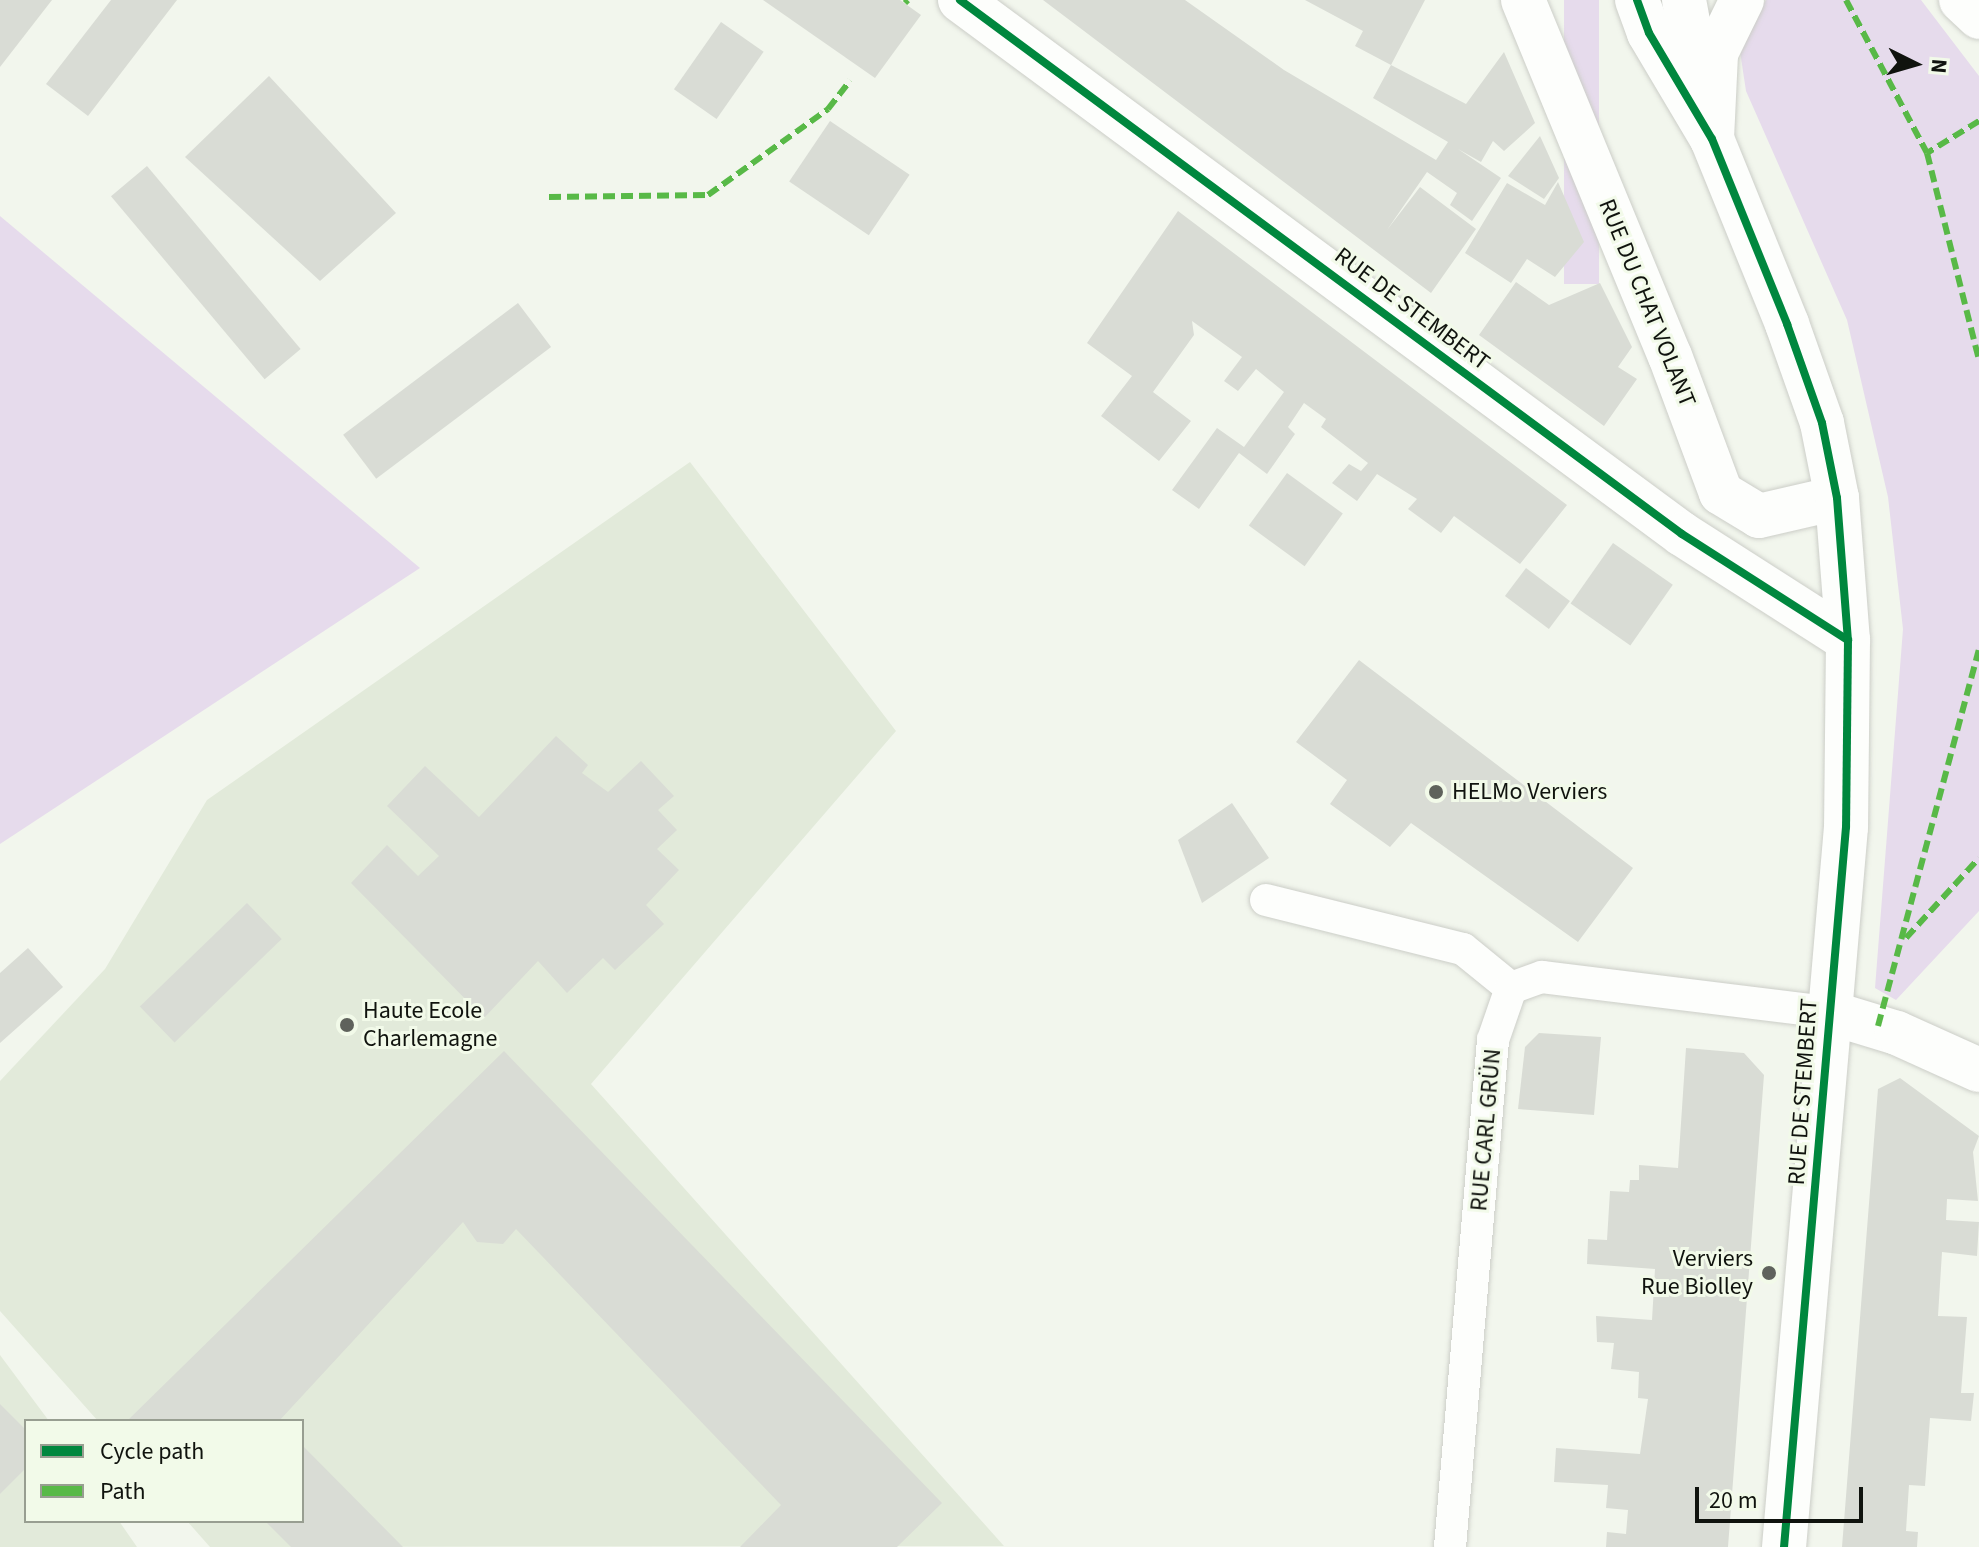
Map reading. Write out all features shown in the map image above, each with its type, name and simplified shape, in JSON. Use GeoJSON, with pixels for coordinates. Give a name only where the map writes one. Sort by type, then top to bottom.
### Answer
{"type":"FeatureCollection","features":[{"type":"Feature","properties":{"kind":"street","name":"RUE DE STEMBERT"},"geometry":{"type":"LineString","coordinates":[[960,0],[1682,534],[1848,640]]}},
{"type":"Feature","properties":{"kind":"street","name":"RUE DU CHAT VOLANT"},"geometry":{"type":"LineString","coordinates":[[1523,0],[1670,356],[1721,493]]}},
{"type":"Feature","properties":{"kind":"street"},"geometry":{"type":"LineString","coordinates":[[1637,0],[1649,33],[1712,139]]}},
{"type":"Feature","properties":{"kind":"street"},"geometry":{"type":"LineString","coordinates":[[1684,0],[1684,19],[1712,139]]}},
{"type":"Feature","properties":{"kind":"street"},"geometry":{"type":"LineString","coordinates":[[1712,139],[1716,53],[1742,0]]}},
{"type":"Feature","properties":{"kind":"street"},"geometry":{"type":"LineString","coordinates":[[1961,0],[1979,17]]}},
{"type":"Feature","properties":{"kind":"street","name":"RUE DE STEMBERT"},"geometry":{"type":"LineString","coordinates":[[1712,139],[1822,423],[1837,498],[1848,640],[1846,827],[1784,1547]]}},
{"type":"Feature","properties":{"kind":"street"},"geometry":{"type":"LineString","coordinates":[[1682,534],[1710,520],[1721,493],[1759,516],[1837,498]]}},
{"type":"Feature","properties":{"kind":"street"},"geometry":{"type":"LineString","coordinates":[[1828,1012],[1897,1033],[1979,1070]]}},
{"type":"Feature","properties":{"kind":"lane"},"geometry":{"type":"LineString","coordinates":[[1266,900],[1463,949],[1511,988],[1542,977],[1828,1012]]}},
{"type":"Feature","properties":{"kind":"lane","name":"RUE CARL GRÜN"},"geometry":{"type":"LineString","coordinates":[[1450,1547],[1493,1040],[1511,988]]}},
{"type":"Feature","properties":{"kind":"shaded area"},"geometry":{"type":"Polygon","coordinates":[[[1564,0],[1599,0],[1599,284],[1564,284],[1564,0]]]}},
{"type":"Feature","properties":{"kind":"shaded area"},"geometry":{"type":"Polygon","coordinates":[[[1766,0],[1921,0],[1979,76],[1979,911],[1896,1000],[1875,988],[1903,629],[1888,497],[1847,320],[1746,91],[1739,45],[1766,0]]]}},
{"type":"Feature","properties":{"kind":"shaded area"},"geometry":{"type":"Polygon","coordinates":[[[0,216],[420,568],[0,844],[0,216]]]}},
{"type":"Feature","properties":{"kind":"shaded area","name":"Haute Ecole Charlemagne"},"geometry":{"type":"Polygon","coordinates":[[[690,462],[896,731],[591,1084],[1004,1546],[210,1547],[189,1523],[304,1523],[304,1419],[96,1419],[0,1311],[0,1081],[105,969],[207,800],[690,462]]]}},
{"type":"Feature","properties":{"kind":"shaded area"},"geometry":{"type":"Polygon","coordinates":[[[0,1355],[48,1419],[24,1419],[24,1523],[120,1523],[137,1547],[0,1547],[0,1355]]]}},
{"type":"Feature","properties":{"kind":"building"},"geometry":{"type":"Polygon","coordinates":[[[0,0],[52,0],[0,67],[0,0]]]}},
{"type":"Feature","properties":{"kind":"building"},"geometry":{"type":"Polygon","coordinates":[[[111,0],[177,0],[88,116],[46,84],[111,0]]]}},
{"type":"Feature","properties":{"kind":"building"},"geometry":{"type":"Polygon","coordinates":[[[763,0],[900,0],[921,15],[875,78],[763,0]]]}},
{"type":"Feature","properties":{"kind":"building"},"geometry":{"type":"Polygon","coordinates":[[[1043,0],[1185,0],[1284,70],[1436,160],[1448,142],[1373,98],[1391,65],[1466,104],[1504,52],[1535,123],[1504,151],[1493,141],[1481,162],[1458,149],[1501,178],[1472,221],[1450,205],[1457,193],[1427,172],[1387,230],[1420,187],[1476,229],[1431,293],[1043,0]]]}},
{"type":"Feature","properties":{"kind":"building"},"geometry":{"type":"Polygon","coordinates":[[[1305,0],[1425,0],[1391,65],[1355,46],[1363,31],[1305,0]]]}},
{"type":"Feature","properties":{"kind":"building"},"geometry":{"type":"Polygon","coordinates":[[[721,22],[764,52],[717,119],[674,89],[721,22]]]}},
{"type":"Feature","properties":{"kind":"building"},"geometry":{"type":"Polygon","coordinates":[[[269,76],[396,213],[320,281],[185,157],[269,76]]]}},
{"type":"Feature","properties":{"kind":"building"},"geometry":{"type":"Polygon","coordinates":[[[830,121],[910,175],[869,235],[789,182],[830,121]]]}},
{"type":"Feature","properties":{"kind":"building"},"geometry":{"type":"Polygon","coordinates":[[[1540,136],[1559,178],[1544,199],[1508,176],[1540,136]]]}},
{"type":"Feature","properties":{"kind":"building"},"geometry":{"type":"Polygon","coordinates":[[[147,166],[301,349],[265,379],[111,196],[147,166]]]}},
{"type":"Feature","properties":{"kind":"building"},"geometry":{"type":"Polygon","coordinates":[[[1558,182],[1584,242],[1555,277],[1527,259],[1511,283],[1465,253],[1507,183],[1545,205],[1558,182]]]}},
{"type":"Feature","properties":{"kind":"building"},"geometry":{"type":"Polygon","coordinates":[[[1178,211],[1567,505],[1520,564],[1454,516],[1441,533],[1408,509],[1417,499],[1377,474],[1357,501],[1332,483],[1349,464],[1361,471],[1368,463],[1321,427],[1326,419],[1304,403],[1288,427],[1295,434],[1267,474],[1239,453],[1199,509],[1172,490],[1217,428],[1244,447],[1284,392],[1256,369],[1238,391],[1224,381],[1242,357],[1192,321],[1194,335],[1153,392],[1191,421],[1159,461],[1101,416],[1132,376],[1087,343],[1178,211]]]}},
{"type":"Feature","properties":{"kind":"building"},"geometry":{"type":"Polygon","coordinates":[[[1516,282],[1549,305],[1600,283],[1632,347],[1618,367],[1637,379],[1604,426],[1479,335],[1516,282]]]}},
{"type":"Feature","properties":{"kind":"building"},"geometry":{"type":"Polygon","coordinates":[[[518,303],[551,347],[376,479],[343,435],[518,303]]]}},
{"type":"Feature","properties":{"kind":"building"},"geometry":{"type":"Polygon","coordinates":[[[1287,473],[1343,514],[1305,566],[1249,526],[1287,473]]]}},
{"type":"Feature","properties":{"kind":"building"},"geometry":{"type":"Polygon","coordinates":[[[1613,543],[1673,585],[1630,645],[1571,604],[1613,543]]]}},
{"type":"Feature","properties":{"kind":"building"},"geometry":{"type":"Polygon","coordinates":[[[1526,568],[1570,601],[1549,629],[1505,596],[1526,568]]]}},
{"type":"Feature","properties":{"kind":"building","name":"HELMo Verviers"},"geometry":{"type":"Polygon","coordinates":[[[1359,660],[1633,868],[1578,942],[1411,823],[1390,847],[1330,804],[1347,780],[1296,742],[1359,660]]]}},
{"type":"Feature","properties":{"kind":"building"},"geometry":{"type":"Polygon","coordinates":[[[556,736],[588,765],[582,773],[608,792],[641,761],[674,796],[658,810],[677,830],[657,849],[679,870],[646,905],[664,924],[615,970],[603,958],[567,993],[538,961],[484,1018],[351,883],[387,845],[418,876],[439,856],[387,806],[425,766],[479,817],[556,736]]]}},
{"type":"Feature","properties":{"kind":"building"},"geometry":{"type":"Polygon","coordinates":[[[1232,803],[1269,858],[1202,903],[1178,840],[1232,803]]]}},
{"type":"Feature","properties":{"kind":"building"},"geometry":{"type":"Polygon","coordinates":[[[247,903],[282,939],[175,1042],[140,1007],[247,903]]]}},
{"type":"Feature","properties":{"kind":"building"},"geometry":{"type":"Polygon","coordinates":[[[28,948],[63,987],[0,1043],[0,973],[28,948]]]}},
{"type":"Feature","properties":{"kind":"building"},"geometry":{"type":"Polygon","coordinates":[[[1539,1033],[1601,1037],[1594,1115],[1518,1109],[1525,1047],[1539,1033]]]}},
{"type":"Feature","properties":{"kind":"building"},"geometry":{"type":"Polygon","coordinates":[[[1686,1048],[1744,1053],[1764,1075],[1728,1547],[1606,1547],[1607,1532],[1626,1534],[1628,1510],[1606,1508],[1608,1485],[1554,1482],[1556,1448],[1640,1454],[1648,1399],[1638,1398],[1639,1372],[1611,1369],[1614,1343],[1597,1342],[1596,1316],[1652,1320],[1655,1269],[1587,1264],[1588,1239],[1607,1240],[1610,1191],[1629,1192],[1630,1180],[1639,1180],[1639,1165],[1678,1168],[1686,1048]]]}},
{"type":"Feature","properties":{"kind":"building"},"geometry":{"type":"Polygon","coordinates":[[[504,1051],[942,1503],[897,1547],[740,1547],[781,1505],[516,1229],[503,1244],[477,1242],[463,1222],[281,1419],[129,1419],[504,1051]]]}},
{"type":"Feature","properties":{"kind":"building"},"geometry":{"type":"Polygon","coordinates":[[[1900,1078],[1979,1136],[1973,1152],[1978,1201],[1947,1199],[1946,1220],[1979,1222],[1977,1256],[1942,1252],[1938,1316],[1967,1317],[1961,1393],[1974,1393],[1971,1421],[1930,1418],[1925,1486],[1909,1485],[1906,1531],[1918,1532],[1917,1547],[1842,1547],[1878,1089],[1900,1078]]]}},
{"type":"Feature","properties":{"kind":"building"},"geometry":{"type":"Polygon","coordinates":[[[0,1404],[24,1428],[24,1470],[0,1494],[0,1404]]]}},
{"type":"Feature","properties":{"kind":"building"},"geometry":{"type":"Polygon","coordinates":[[[304,1447],[403,1547],[291,1547],[267,1523],[304,1523],[304,1447]]]}},
{"type":"Feature","properties":{"kind":"marked path"},"geometry":{"type":"LineString","coordinates":[[905,3],[908,0]]}},
{"type":"Feature","properties":{"kind":"marked path"},"geometry":{"type":"LineString","coordinates":[[1846,0],[1927,153]]}},
{"type":"Feature","properties":{"kind":"marked path"},"geometry":{"type":"LineString","coordinates":[[549,197],[708,195],[828,109],[850,81]]}},
{"type":"Feature","properties":{"kind":"marked path"},"geometry":{"type":"LineString","coordinates":[[1979,121],[1927,153],[1979,360]]}},
{"type":"Feature","properties":{"kind":"marked path"},"geometry":{"type":"LineString","coordinates":[[1878,1026],[1979,650]]}},
{"type":"Feature","properties":{"kind":"marked path"},"geometry":{"type":"LineString","coordinates":[[1906,938],[1979,858]]}},
{"type":"Feature","properties":{"kind":"cycle path"},"geometry":{"type":"LineString","coordinates":[[960,0],[1682,534],[1848,640]]}},
{"type":"Feature","properties":{"kind":"cycle path"},"geometry":{"type":"LineString","coordinates":[[1637,0],[1649,33],[1712,139],[1787,324],[1822,423],[1837,498],[1848,640],[1846,827],[1784,1547]]}},
{"type":"Feature","properties":{"kind":"place","name":"HELMo Verviers"},"geometry":{"type":"Point","coordinates":[1436,792]}},
{"type":"Feature","properties":{"kind":"place","name":"Haute Ecole Charlemagne"},"geometry":{"type":"Point","coordinates":[347,1025]}},
{"type":"Feature","properties":{"kind":"place","name":"Verviers Rue Biolley"},"geometry":{"type":"Point","coordinates":[1769,1273]}}]}
